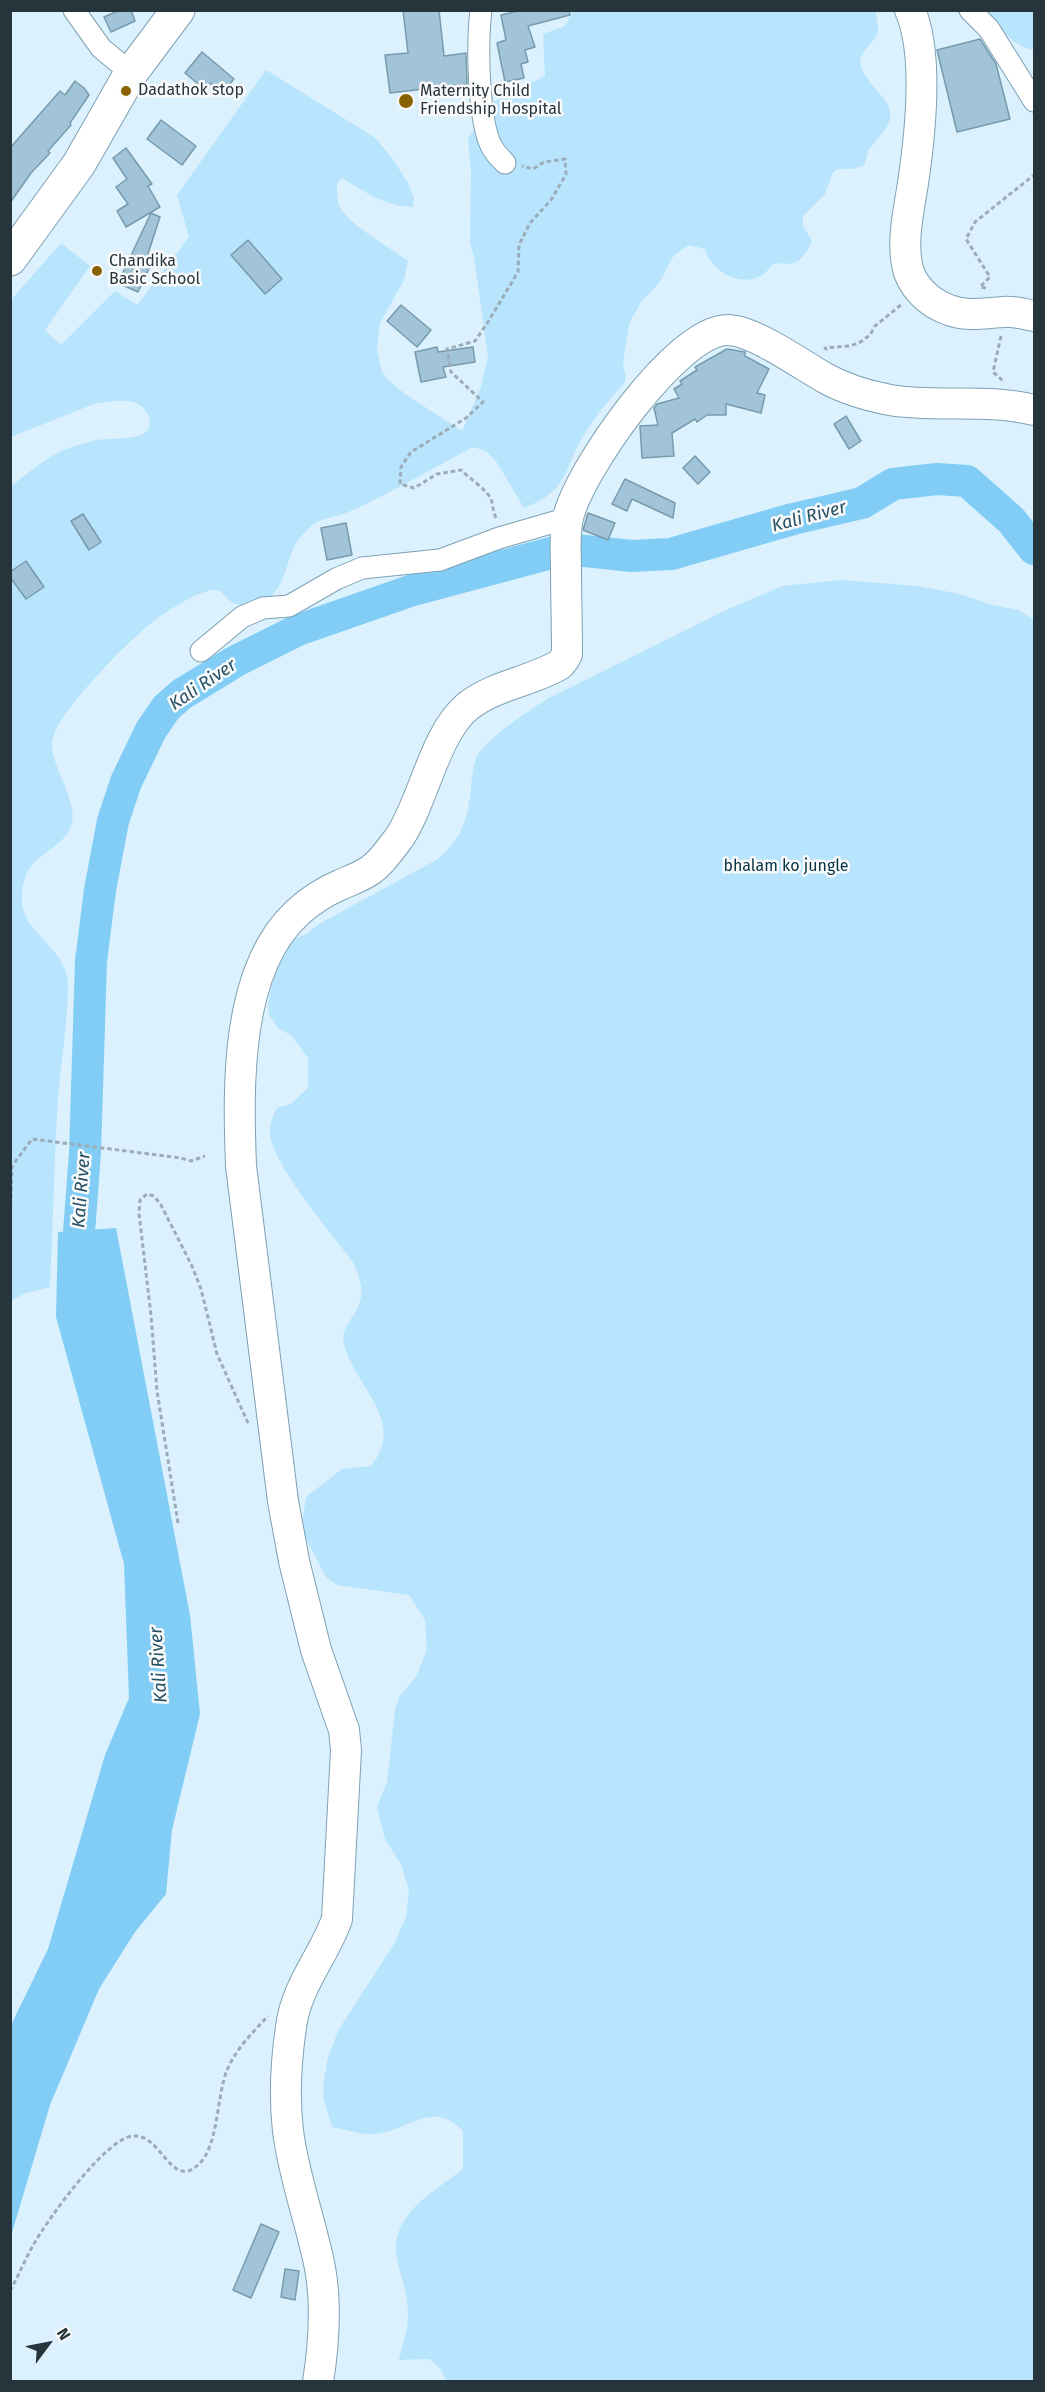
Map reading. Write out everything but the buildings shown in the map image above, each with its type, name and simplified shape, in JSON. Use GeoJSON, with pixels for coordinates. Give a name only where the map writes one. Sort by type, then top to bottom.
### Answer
{"type":"FeatureCollection","features":[{"type":"Feature","properties":{"kind":"main road"},"geometry":{"type":"LineString","coordinates":[[10,259],[79,164],[131,73],[178,10]]}},
{"type":"Feature","properties":{"kind":"main road"},"geometry":{"type":"LineString","coordinates":[[910,10],[920,42],[921,84],[916,167],[905,245],[910,275],[919,289],[933,303],[963,314],[976,315],[1005,311],[1035,316]]}},
{"type":"Feature","properties":{"kind":"main road"},"geometry":{"type":"LineString","coordinates":[[318,2382],[324,2331],[322,2284],[290,2142],[286,2091],[291,2024],[297,1999],[332,1934],[337,1919],[346,1750],[340,1712],[316,1650],[307,1618],[283,1501],[241,1166],[239,1118],[243,1037],[254,990],[266,957],[279,933],[299,911],[336,886],[373,868],[401,835],[446,735],[457,717],[469,706],[486,696],[560,664],[567,654],[567,529],[576,494],[627,414],[664,369],[700,339],[727,330],[743,333],[820,374],[854,389],[889,400],[996,404],[1035,410]]}},
{"type":"Feature","properties":{"kind":"street"},"geometry":{"type":"LineString","coordinates":[[74,10],[102,48],[131,73]]}},
{"type":"Feature","properties":{"kind":"street"},"geometry":{"type":"LineString","coordinates":[[481,10],[481,96],[488,140],[505,163]]}},
{"type":"Feature","properties":{"kind":"street"},"geometry":{"type":"LineString","coordinates":[[970,10],[989,29],[1035,100]]}},
{"type":"Feature","properties":{"kind":"street"},"geometry":{"type":"LineString","coordinates":[[201,651],[242,617],[263,608],[289,606],[336,579],[362,568],[440,560],[499,538],[567,529]]}},
{"type":"Feature","properties":{"kind":"path"},"geometry":{"type":"LineString","coordinates":[[497,520],[492,500],[486,491],[461,470],[437,474],[414,488],[400,484],[401,467],[411,452],[466,418],[483,402],[451,372],[447,349],[475,341],[488,322],[518,272],[519,245],[530,223],[551,200],[566,174],[565,159],[544,162],[533,169],[505,163]]}},
{"type":"Feature","properties":{"kind":"path"},"geometry":{"type":"LineString","coordinates":[[1008,384],[993,372],[1004,327],[1006,294],[981,287],[990,277],[966,239],[975,222],[1035,175]]}},
{"type":"Feature","properties":{"kind":"path"},"geometry":{"type":"LineString","coordinates":[[820,374],[837,360],[825,348],[859,343],[919,289]]}},
{"type":"Feature","properties":{"kind":"path"},"geometry":{"type":"LineString","coordinates":[[10,1229],[12,1166],[32,1139],[191,1161],[205,1156]]}},
{"type":"Feature","properties":{"kind":"path"},"geometry":{"type":"LineString","coordinates":[[178,1523],[157,1391],[140,1214],[140,1200],[147,1194],[154,1196],[161,1205],[192,1266],[201,1289],[217,1354],[249,1426]]}},
{"type":"Feature","properties":{"kind":"path"},"geometry":{"type":"LineString","coordinates":[[10,2291],[35,2242],[54,2214],[84,2176],[123,2138],[140,2136],[151,2142],[179,2172],[186,2172],[201,2162],[210,2150],[220,2093],[227,2070],[246,2041],[274,2011]]}},
{"type":"Feature","properties":{"kind":"green space"},"geometry":{"type":"Polygon","coordinates":[[[875,10],[877,34],[864,51],[861,66],[868,80],[890,109],[889,122],[870,148],[864,165],[853,169],[838,169],[833,172],[825,194],[803,216],[803,226],[812,241],[806,253],[799,260],[790,264],[776,263],[762,275],[745,280],[736,279],[720,271],[713,265],[705,249],[689,245],[674,255],[659,283],[641,302],[629,324],[623,363],[626,378],[624,383],[588,428],[563,478],[550,494],[524,508],[496,461],[486,451],[473,447],[368,503],[313,525],[298,540],[278,588],[266,600],[248,606],[238,605],[220,591],[210,590],[168,611],[144,629],[114,657],[70,708],[54,735],[52,746],[54,758],[70,800],[72,823],[60,842],[35,862],[28,871],[23,884],[22,901],[29,922],[60,960],[66,971],[68,984],[55,1145],[50,1287],[23,1294],[11,1301],[11,486],[61,451],[96,440],[142,435],[150,425],[146,411],[134,402],[109,402],[94,404],[11,437],[11,300],[61,243],[90,266],[45,330],[61,345],[115,291],[137,305],[189,237],[177,195],[266,70],[374,137],[389,154],[407,181],[414,198],[413,207],[384,201],[342,178],[337,183],[338,201],[340,207],[352,221],[408,261],[404,280],[380,323],[377,350],[382,372],[405,394],[462,431],[481,387],[488,356],[470,243],[471,172],[468,139],[491,103],[545,76],[543,34],[565,26],[573,11],[875,10]]]}},
{"type":"Feature","properties":{"kind":"green space"},"geometry":{"type":"Polygon","coordinates":[[[955,11],[1034,11],[1034,50],[1020,45],[987,20],[955,11]]]}},
{"type":"Feature","properties":{"kind":"green space","name":"bhalam ko jungle"},"geometry":{"type":"Polygon","coordinates":[[[841,580],[917,586],[960,594],[992,605],[1019,610],[1034,620],[1034,2381],[447,2382],[440,2368],[429,2359],[399,2360],[408,2315],[396,2250],[397,2237],[402,2224],[412,2210],[430,2193],[463,2169],[463,2131],[451,2121],[440,2117],[418,2120],[383,2133],[365,2134],[332,2127],[324,2100],[323,2086],[328,2057],[339,2029],[394,1944],[406,1917],[409,1890],[401,1864],[385,1839],[377,1807],[387,1782],[395,1710],[399,1697],[417,1675],[427,1649],[425,1620],[409,1595],[337,1585],[326,1577],[306,1539],[302,1525],[306,1497],[342,1469],[371,1466],[381,1450],[384,1434],[375,1404],[350,1359],[343,1338],[361,1297],[357,1272],[353,1262],[292,1181],[274,1148],[270,1135],[277,1108],[291,1104],[308,1088],[308,1058],[291,1035],[278,1028],[269,1015],[268,1002],[278,961],[284,948],[319,924],[436,860],[452,845],[465,819],[477,756],[510,724],[549,698],[724,611],[782,586],[841,580]]]}},
{"type":"Feature","properties":{"kind":"water"},"geometry":{"type":"Polygon","coordinates":[[[116,1228],[190,1615],[200,1714],[172,1830],[166,1894],[135,1932],[99,1989],[50,2105],[11,2236],[11,2025],[48,1949],[105,1755],[129,1698],[124,1564],[56,1317],[58,1232],[116,1228]]]}},
{"type":"Feature","properties":{"kind":"waterway","name":"Kali River"},"geometry":{"type":"LineString","coordinates":[[76,1272],[85,1153],[91,961],[100,890],[113,821],[126,782],[151,730],[166,708],[182,694],[236,661],[298,630],[413,590],[566,549],[632,556],[671,554],[793,519],[862,503],[893,484],[937,479],[967,481],[1011,520],[1034,549]]}},
{"type":"Feature","properties":{"kind":"place","name":"Dadathok stop"},"geometry":{"type":"Point","coordinates":[126,91]}},
{"type":"Feature","properties":{"kind":"place","name":"Maternity Child Friendship Hospital"},"geometry":{"type":"Point","coordinates":[406,101]}},
{"type":"Feature","properties":{"kind":"place","name":"Chandika Basic School"},"geometry":{"type":"Point","coordinates":[97,271]}}]}
